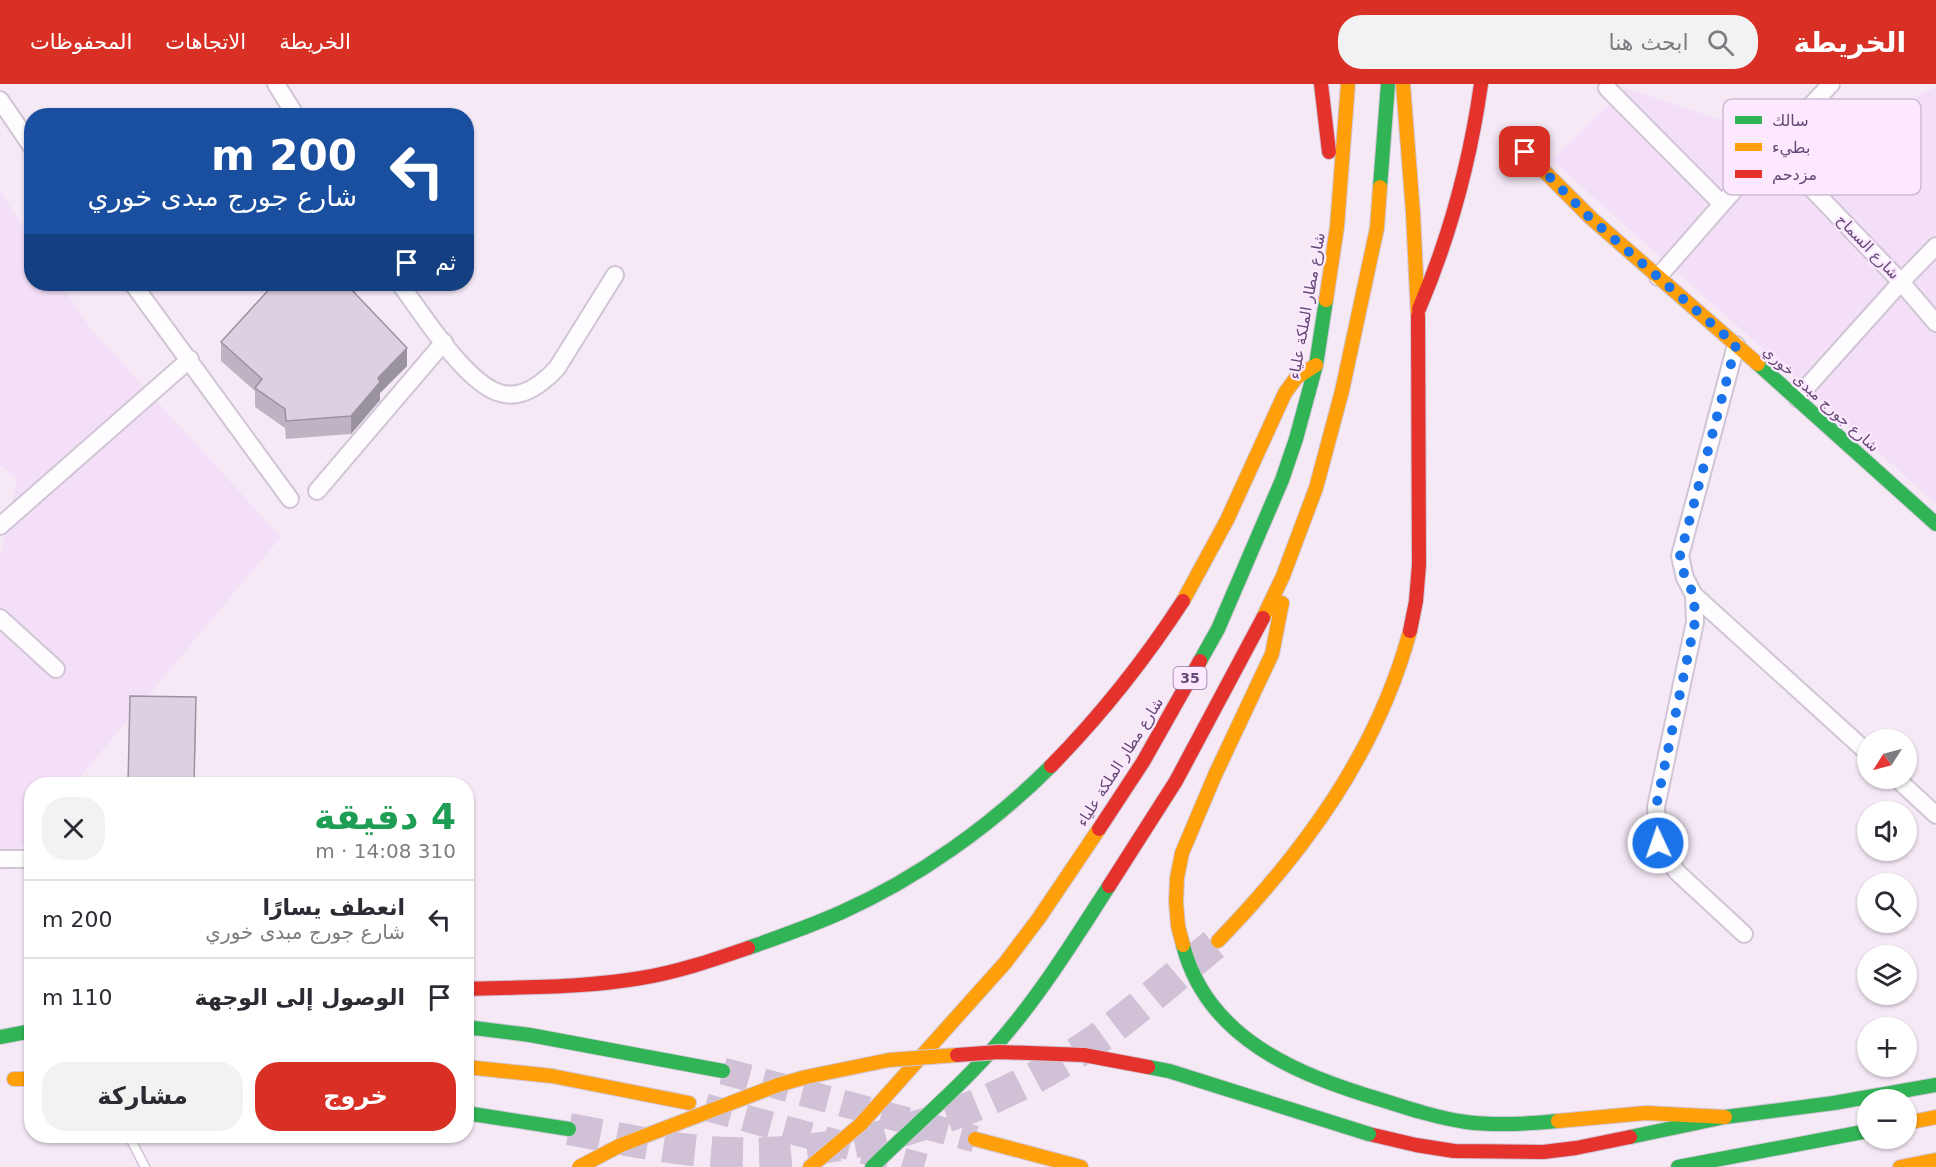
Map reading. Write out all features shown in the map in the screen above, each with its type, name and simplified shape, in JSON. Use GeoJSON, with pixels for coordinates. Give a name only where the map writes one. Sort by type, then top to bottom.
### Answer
{"type":"FeatureCollection","features":[{"type":"Feature","properties":{"kind":"main road"},"geometry":{"type":"LineString","coordinates":[[1321,84],[1337,227]]}},
{"type":"Feature","properties":{"kind":"main road","name":"شارع مطار الملكة علياء"},"geometry":{"type":"LineString","coordinates":[[810,1167],[860,1125],[1005,963],[1039,918],[1143,762],[1218,628],[1281,480],[1296,439],[1316,366],[1337,227],[1348,84]]}},
{"type":"Feature","properties":{"kind":"main road","name":"35"},"geometry":{"type":"LineString","coordinates":[[872,1167],[1004,1036],[1071,944],[1176,781],[1243,658],[1282,576],[1316,488],[1342,391],[1377,228],[1388,84]]}},
{"type":"Feature","properties":{"kind":"main road"},"geometry":{"type":"LineString","coordinates":[[1218,941],[1302,846],[1333,802],[1368,742],[1386,703],[1402,659],[1413,618],[1418,584],[1419,311],[1403,84]]}},
{"type":"Feature","properties":{"kind":"main road"},"geometry":{"type":"LineString","coordinates":[[1419,311],[1453,221],[1470,154],[1481,84]]}},
{"type":"Feature","properties":{"kind":"main road","name":"شارع جورج مبدى خوري"},"geometry":{"type":"LineString","coordinates":[[1525,152],[1590,218],[1797,398],[1936,524]]}},
{"type":"Feature","properties":{"kind":"main road"},"geometry":{"type":"LineString","coordinates":[[474,989],[599,983],[640,978],[687,968],[749,948],[851,908],[893,886],[962,840],[1063,756],[1129,680],[1189,593],[1226,521],[1285,393],[1296,378],[1316,366]]}},
{"type":"Feature","properties":{"kind":"main road"},"geometry":{"type":"LineString","coordinates":[[1282,576],[1282,612],[1272,654],[1185,841],[1175,888],[1180,938],[1197,986],[1213,1008],[1239,1034],[1263,1052],[1302,1073],[1347,1091],[1440,1116],[1476,1123],[1519,1125],[1646,1113],[1725,1117]]}},
{"type":"Feature","properties":{"kind":"main road"},"geometry":{"type":"LineString","coordinates":[[474,1028],[530,1035],[723,1071]]}},
{"type":"Feature","properties":{"kind":"main road"},"geometry":{"type":"LineString","coordinates":[[0,1037],[24,1032]]}},
{"type":"Feature","properties":{"kind":"main road"},"geometry":{"type":"LineString","coordinates":[[579,1167],[621,1145],[678,1122],[806,1077],[889,1060],[966,1053],[1084,1055],[1126,1062],[1169,1071],[1369,1134],[1455,1151],[1543,1152],[1576,1148],[1725,1117],[1834,1103],[1936,1085]]}},
{"type":"Feature","properties":{"kind":"main road"},"geometry":{"type":"LineString","coordinates":[[474,1068],[552,1076],[690,1103]]}},
{"type":"Feature","properties":{"kind":"main road"},"geometry":{"type":"LineString","coordinates":[[0,1082],[24,1078]]}},
{"type":"Feature","properties":{"kind":"main road"},"geometry":{"type":"LineString","coordinates":[[474,1114],[569,1129]]}},
{"type":"Feature","properties":{"kind":"main road"},"geometry":{"type":"LineString","coordinates":[[1917,1121],[1936,1117]]}},
{"type":"Feature","properties":{"kind":"main road"},"geometry":{"type":"LineString","coordinates":[[1678,1167],[1857,1133]]}},
{"type":"Feature","properties":{"kind":"main road"},"geometry":{"type":"LineString","coordinates":[[975,1139],[1081,1167]]}},
{"type":"Feature","properties":{"kind":"main road"},"geometry":{"type":"LineString","coordinates":[[1900,1167],[1936,1160]]}},
{"type":"Feature","properties":{"kind":"street"},"geometry":{"type":"LineString","coordinates":[[276,84],[291,108]]}},
{"type":"Feature","properties":{"kind":"street"},"geometry":{"type":"LineString","coordinates":[[1817,99],[1831,84]]}},
{"type":"Feature","properties":{"kind":"street"},"geometry":{"type":"LineString","coordinates":[[1607,88],[1722,204]]}},
{"type":"Feature","properties":{"kind":"street"},"geometry":{"type":"LineString","coordinates":[[0,100],[24,135]]}},
{"type":"Feature","properties":{"kind":"street"},"geometry":{"type":"LineString","coordinates":[[1658,278],[1730,195]]}},
{"type":"Feature","properties":{"kind":"street","name":"شارع السماح"},"geometry":{"type":"LineString","coordinates":[[1818,195],[1936,322]]}},
{"type":"Feature","properties":{"kind":"street"},"geometry":{"type":"LineString","coordinates":[[1797,398],[1936,246]]}},
{"type":"Feature","properties":{"kind":"street"},"geometry":{"type":"LineString","coordinates":[[405,291],[464,367],[489,388],[509,394],[523,392],[542,382],[557,368],[615,275]]}},
{"type":"Feature","properties":{"kind":"street"},"geometry":{"type":"LineString","coordinates":[[138,291],[291,499]]}},
{"type":"Feature","properties":{"kind":"street"},"geometry":{"type":"LineString","coordinates":[[317,491],[444,342]]}},
{"type":"Feature","properties":{"kind":"street"},"geometry":{"type":"LineString","coordinates":[[1736,345],[1680,556],[1685,578],[1694,595],[1857,743]]}},
{"type":"Feature","properties":{"kind":"street"},"geometry":{"type":"LineString","coordinates":[[0,526],[190,359]]}},
{"type":"Feature","properties":{"kind":"street"},"geometry":{"type":"LineString","coordinates":[[1694,595],[1695,622],[1656,807],[1658,843],[1677,872],[1744,934]]}},
{"type":"Feature","properties":{"kind":"street"},"geometry":{"type":"LineString","coordinates":[[0,618],[56,669]]}},
{"type":"Feature","properties":{"kind":"street"},"geometry":{"type":"LineString","coordinates":[[1908,789],[1936,815]]}},
{"type":"Feature","properties":{"kind":"street"},"geometry":{"type":"LineString","coordinates":[[0,859],[24,859]]}},
{"type":"Feature","properties":{"kind":"lane"},"geometry":{"type":"LineString","coordinates":[[133,1143],[145,1167]]}},
{"type":"Feature","properties":{"kind":"shaded area"},"geometry":{"type":"Polygon","coordinates":[[[1936,87],[1936,504],[1552,160],[1626,88],[1723,121],[1723,195],[1921,195],[1921,99],[1910,99],[1936,87]]]}},
{"type":"Feature","properties":{"kind":"shaded area"},"geometry":{"type":"Polygon","coordinates":[[[0,191],[24,228],[24,291],[66,291],[91,329],[281,537],[80,777],[24,777],[24,843],[0,872],[0,557],[17,479],[0,465],[0,191]]]}},
{"type":"Feature","properties":{"kind":"building"},"geometry":{"type":"Polygon","coordinates":[[[268,291],[353,291],[407,348],[378,378],[380,382],[351,416],[286,421],[285,409],[255,388],[262,379],[221,342],[268,291]]]}},
{"type":"Feature","properties":{"kind":"building"},"geometry":{"type":"Polygon","coordinates":[[[130,696],[196,697],[194,777],[128,777],[130,696]]]}},
{"type":"Feature","properties":{"kind":"tunnel"},"geometry":{"type":"LineString","coordinates":[[569,1129],[710,1152],[776,1153],[823,1148],[870,1139],[917,1126],[962,1111],[1048,1070],[1087,1046],[1121,1021],[1218,941]]}},
{"type":"Feature","properties":{"kind":"tunnel"},"geometry":{"type":"LineString","coordinates":[[723,1071],[975,1139]]}},
{"type":"Feature","properties":{"kind":"tunnel"},"geometry":{"type":"LineString","coordinates":[[705,1107],[924,1167]]}},
{"type":"Feature","properties":{"kind":"traffic: fast"},"geometry":{"type":"LineString","coordinates":[[1380,187],[1388,84]]}},
{"type":"Feature","properties":{"kind":"traffic: fast"},"geometry":{"type":"LineString","coordinates":[[1200,661],[1218,629],[1282,480],[1296,439],[1316,365],[1326,300]]}},
{"type":"Feature","properties":{"kind":"traffic: fast"},"geometry":{"type":"LineString","coordinates":[[1758,364],[1936,524]]}},
{"type":"Feature","properties":{"kind":"traffic: fast"},"geometry":{"type":"LineString","coordinates":[[748,948],[830,917],[898,883],[979,829],[1051,766]]}},
{"type":"Feature","properties":{"kind":"traffic: fast"},"geometry":{"type":"LineString","coordinates":[[872,1167],[990,1053],[1046,981],[1109,886]]}},
{"type":"Feature","properties":{"kind":"traffic: fast"},"geometry":{"type":"LineString","coordinates":[[1183,945],[1195,978],[1212,1005],[1234,1029],[1288,1065],[1350,1090],[1445,1118],[1489,1124],[1558,1121]]}},
{"type":"Feature","properties":{"kind":"traffic: fast"},"geometry":{"type":"LineString","coordinates":[[474,1028],[530,1035],[723,1071]]}},
{"type":"Feature","properties":{"kind":"traffic: fast"},"geometry":{"type":"LineString","coordinates":[[0,1037],[24,1032]]}},
{"type":"Feature","properties":{"kind":"traffic: fast"},"geometry":{"type":"LineString","coordinates":[[1148,1067],[1169,1071],[1369,1134]]}},
{"type":"Feature","properties":{"kind":"traffic: fast"},"geometry":{"type":"LineString","coordinates":[[1630,1137],[1725,1117],[1834,1103],[1936,1085]]}},
{"type":"Feature","properties":{"kind":"traffic: fast"},"geometry":{"type":"LineString","coordinates":[[474,1114],[569,1129]]}},
{"type":"Feature","properties":{"kind":"traffic: fast"},"geometry":{"type":"LineString","coordinates":[[1678,1167],[1857,1133]]}},
{"type":"Feature","properties":{"kind":"traffic: slow"},"geometry":{"type":"LineString","coordinates":[[1326,300],[1337,227],[1348,84]]}},
{"type":"Feature","properties":{"kind":"traffic: slow"},"geometry":{"type":"LineString","coordinates":[[1403,84],[1418,316]]}},
{"type":"Feature","properties":{"kind":"traffic: slow"},"geometry":{"type":"LineString","coordinates":[[1525,152],[1591,218],[1758,364]]}},
{"type":"Feature","properties":{"kind":"traffic: slow"},"geometry":{"type":"LineString","coordinates":[[1263,618],[1283,576],[1316,488],[1342,391],[1377,228],[1380,187]]}},
{"type":"Feature","properties":{"kind":"traffic: slow"},"geometry":{"type":"LineString","coordinates":[[1183,601],[1227,520],[1285,393],[1296,378],[1316,365]]}},
{"type":"Feature","properties":{"kind":"traffic: slow"},"geometry":{"type":"LineString","coordinates":[[1183,945],[1178,926],[1176,902],[1177,878],[1182,853],[1215,775],[1272,654],[1282,603]]}},
{"type":"Feature","properties":{"kind":"traffic: slow"},"geometry":{"type":"LineString","coordinates":[[1218,941],[1280,872],[1334,798],[1378,718],[1396,676],[1410,631]]}},
{"type":"Feature","properties":{"kind":"traffic: slow"},"geometry":{"type":"LineString","coordinates":[[810,1167],[860,1125],[1005,963],[1039,918],[1099,829]]}},
{"type":"Feature","properties":{"kind":"traffic: slow"},"geometry":{"type":"LineString","coordinates":[[579,1167],[621,1145],[778,1085],[889,1060],[957,1055]]}},
{"type":"Feature","properties":{"kind":"traffic: slow"},"geometry":{"type":"LineString","coordinates":[[474,1068],[552,1076],[689,1103]]}},
{"type":"Feature","properties":{"kind":"traffic: slow"},"geometry":{"type":"LineString","coordinates":[[14,1079],[24,1079]]}},
{"type":"Feature","properties":{"kind":"traffic: slow"},"geometry":{"type":"LineString","coordinates":[[1558,1121],[1646,1113],[1725,1117]]}},
{"type":"Feature","properties":{"kind":"traffic: slow"},"geometry":{"type":"LineString","coordinates":[[1917,1121],[1936,1117]]}},
{"type":"Feature","properties":{"kind":"traffic: slow"},"geometry":{"type":"LineString","coordinates":[[975,1139],[1081,1167]]}},
{"type":"Feature","properties":{"kind":"traffic: slow"},"geometry":{"type":"LineString","coordinates":[[1900,1167],[1936,1160]]}},
{"type":"Feature","properties":{"kind":"traffic: jam"},"geometry":{"type":"LineString","coordinates":[[1321,84],[1329,152]]}},
{"type":"Feature","properties":{"kind":"traffic: jam"},"geometry":{"type":"LineString","coordinates":[[1419,309],[1458,198],[1481,84]]}},
{"type":"Feature","properties":{"kind":"traffic: jam"},"geometry":{"type":"LineString","coordinates":[[1410,631],[1416,601],[1419,565],[1418,316]]}},
{"type":"Feature","properties":{"kind":"traffic: jam"},"geometry":{"type":"LineString","coordinates":[[1051,766],[1121,687],[1183,601]]}},
{"type":"Feature","properties":{"kind":"traffic: jam"},"geometry":{"type":"LineString","coordinates":[[1109,886],[1176,781],[1263,618]]}},
{"type":"Feature","properties":{"kind":"traffic: jam"},"geometry":{"type":"LineString","coordinates":[[1099,829],[1143,762],[1200,661]]}},
{"type":"Feature","properties":{"kind":"traffic: jam"},"geometry":{"type":"LineString","coordinates":[[474,989],[554,987],[619,981],[682,969],[748,948]]}},
{"type":"Feature","properties":{"kind":"traffic: jam"},"geometry":{"type":"LineString","coordinates":[[957,1055],[999,1052],[1084,1055],[1148,1067]]}},
{"type":"Feature","properties":{"kind":"traffic: jam"},"geometry":{"type":"LineString","coordinates":[[1369,1134],[1454,1151],[1543,1152],[1630,1137]]}},
{"type":"Feature","properties":{"kind":"route"},"geometry":{"type":"LineString","coordinates":[[1525,152],[1590,218],[1736,345],[1680,556],[1685,578],[1694,595],[1695,622],[1656,807],[1658,843]]}}]}
